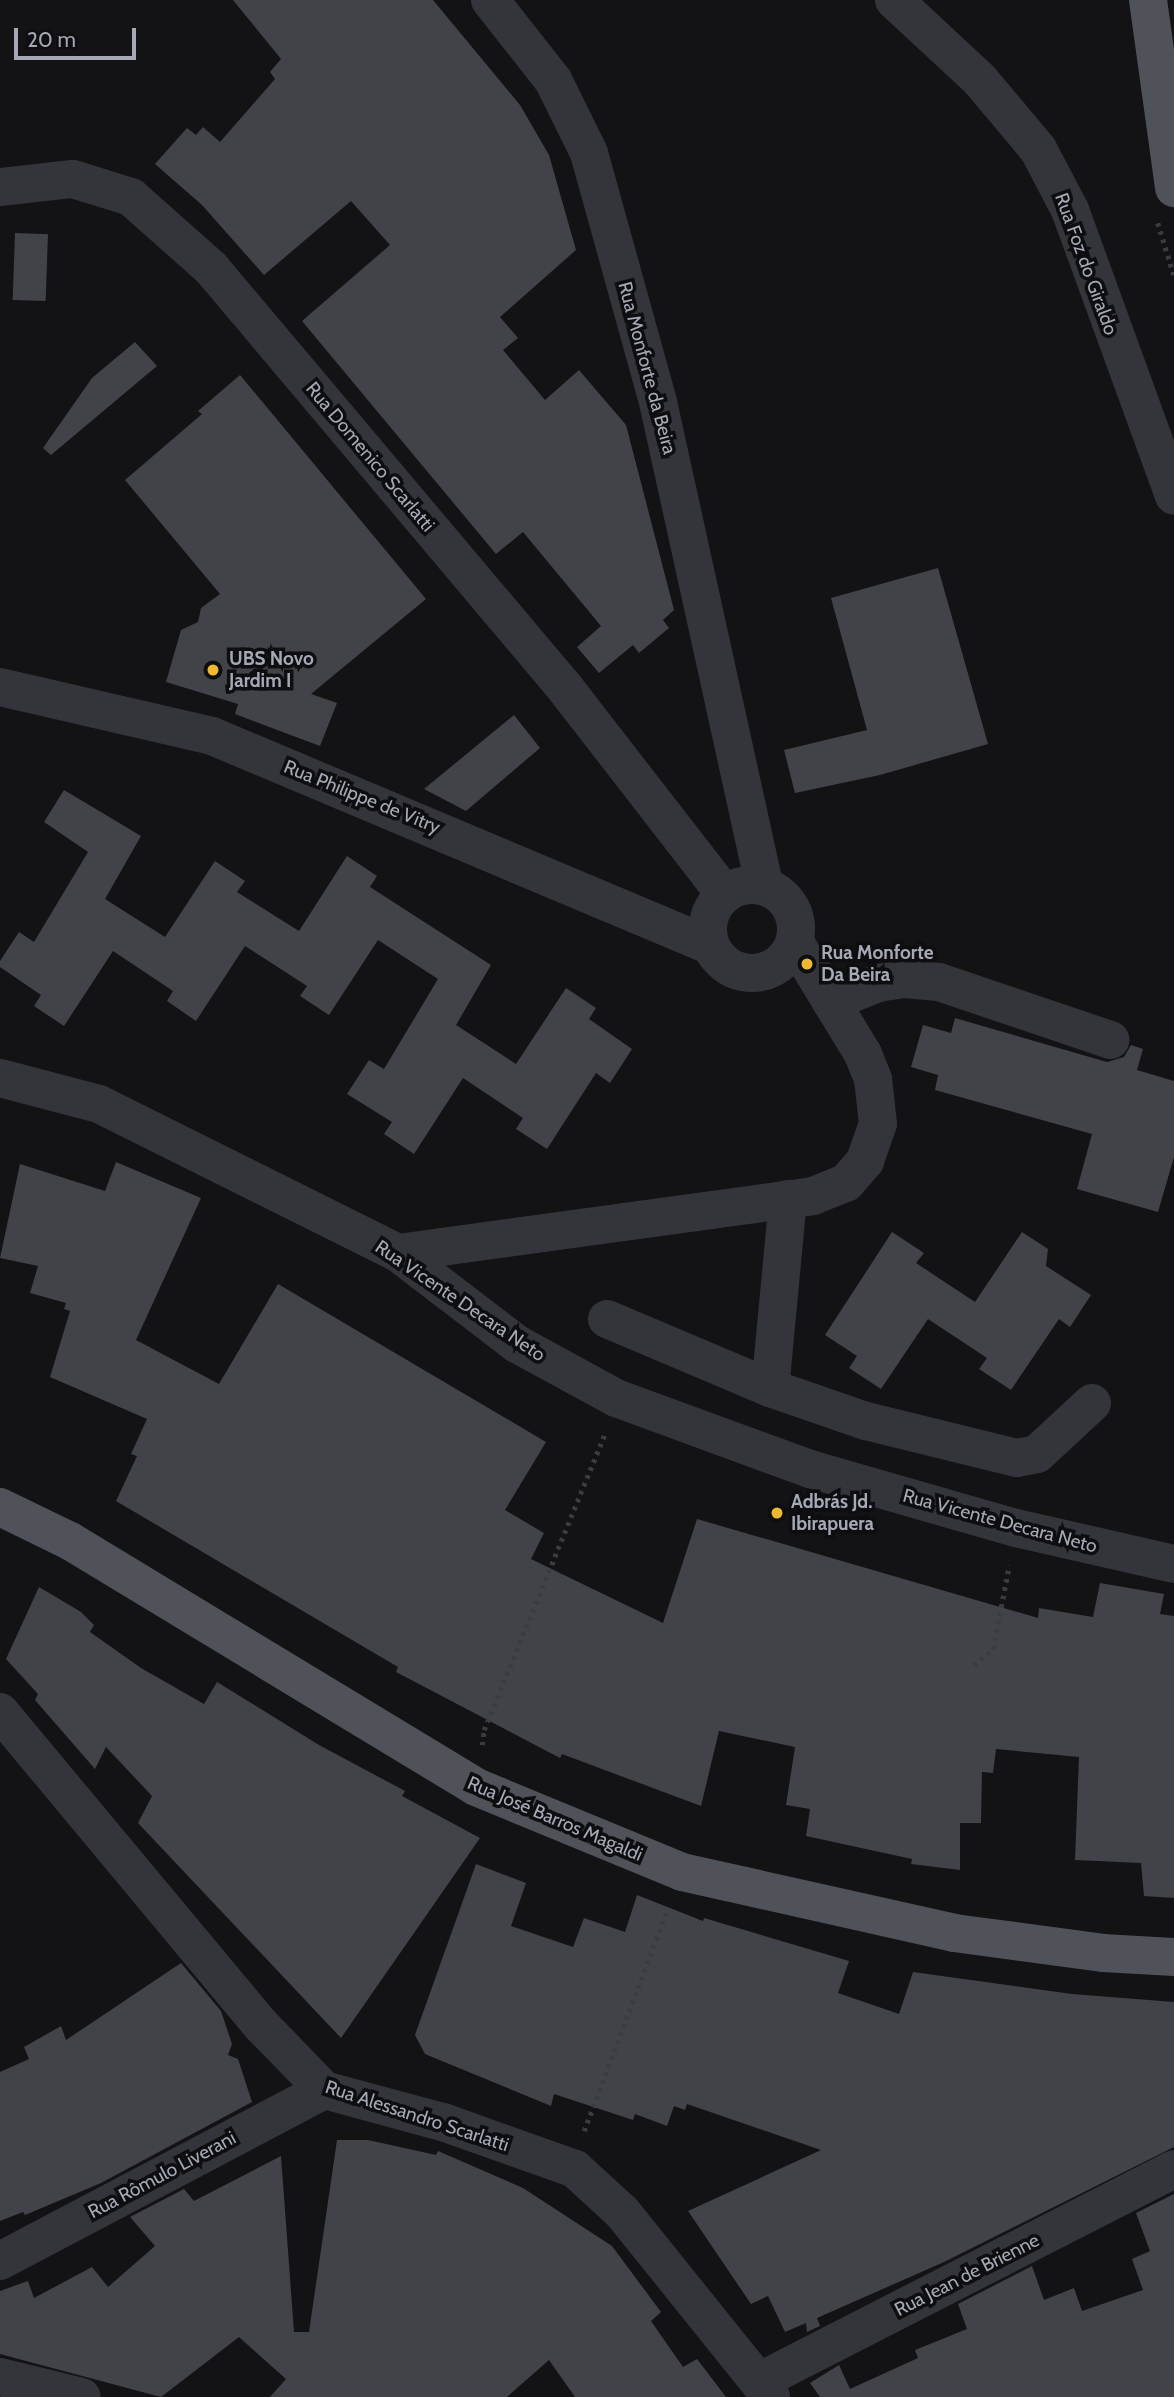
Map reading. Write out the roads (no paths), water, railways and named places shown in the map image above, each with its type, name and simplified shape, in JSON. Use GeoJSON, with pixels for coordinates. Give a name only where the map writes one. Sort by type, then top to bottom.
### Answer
{"type":"FeatureCollection","features":[{"type":"Feature","properties":{"kind":"main road"},"geometry":{"type":"LineString","coordinates":[[1148,0],[1174,188]]}},
{"type":"Feature","properties":{"kind":"main road","name":"Rua José Barros Magaldi"},"geometry":{"type":"LineString","coordinates":[[0,1507],[70,1541],[476,1787],[682,1872],[954,1933],[1103,1953],[1174,1956]]}},
{"type":"Feature","properties":{"kind":"street","name":"Rua Monforte da Beira"},"geometry":{"type":"LineString","coordinates":[[490,0],[552,80],[589,153],[658,402],[737,764],[744,888]]}},
{"type":"Feature","properties":{"kind":"street","name":"Rua Foz do Giraldo"},"geometry":{"type":"LineString","coordinates":[[894,0],[980,80],[1038,149],[1070,210],[1174,496]]}},
{"type":"Feature","properties":{"kind":"street","name":"Rua Domenico Scarlatti"},"geometry":{"type":"LineString","coordinates":[[0,187],[73,180],[131,197],[211,268],[565,688],[681,834],[744,888]]}},
{"type":"Feature","properties":{"kind":"street","name":"Rua Philippe de Vitry"},"geometry":{"type":"LineString","coordinates":[[0,687],[212,736],[711,946]]}},
{"type":"Feature","properties":{"kind":"street"},"geometry":{"type":"LineString","coordinates":[[744,888],[785,898],[796,919],[795,943],[785,961],[767,972],[745,973],[725,964],[711,946],[708,927],[713,908],[744,888]]}},
{"type":"Feature","properties":{"kind":"street"},"geometry":{"type":"LineString","coordinates":[[398,1254],[813,1196],[846,1183],[865,1161],[878,1125],[873,1079],[863,1054],[795,943]]}},
{"type":"Feature","properties":{"kind":"street"},"geometry":{"type":"LineString","coordinates":[[767,972],[863,1054]]}},
{"type":"Feature","properties":{"kind":"street"},"geometry":{"type":"LineString","coordinates":[[831,1002],[878,983],[904,979],[939,982],[1110,1040]]}},
{"type":"Feature","properties":{"kind":"street","name":"Rua Vicente Decara Neto"},"geometry":{"type":"LineString","coordinates":[[0,1078],[99,1104],[398,1254],[517,1344],[616,1398],[810,1469],[1016,1528],[1174,1564]]}},
{"type":"Feature","properties":{"kind":"street"},"geometry":{"type":"LineString","coordinates":[[770,1388],[788,1199]]}},
{"type":"Feature","properties":{"kind":"street"},"geometry":{"type":"LineString","coordinates":[[607,1319],[770,1388],[866,1421],[1017,1458],[1037,1454],[1092,1403]]}},
{"type":"Feature","properties":{"kind":"street","name":"Rua Alessandro Scarlatti"},"geometry":{"type":"LineString","coordinates":[[0,1712],[261,2025],[324,2090],[443,2122],[575,2169],[622,2211],[766,2389]]}},
{"type":"Feature","properties":{"kind":"street","name":"Rua Rômulo Liverani"},"geometry":{"type":"LineString","coordinates":[[0,2261],[324,2090]]}},
{"type":"Feature","properties":{"kind":"street","name":"Rua Jean de Brienne"},"geometry":{"type":"LineString","coordinates":[[766,2389],[1174,2169]]}},
{"type":"Feature","properties":{"kind":"street"},"geometry":{"type":"LineString","coordinates":[[0,2376],[82,2397]]}},
{"type":"Feature","properties":{"kind":"place","name":"UBS Novo Jardim I"},"geometry":{"type":"Point","coordinates":[213,670]}},
{"type":"Feature","properties":{"kind":"place","name":"Rua Monforte Da Beira"},"geometry":{"type":"Point","coordinates":[807,964]}},
{"type":"Feature","properties":{"kind":"place","name":"Adbrás Jd. Ibirapuera"},"geometry":{"type":"Point","coordinates":[777,1513]}}]}
